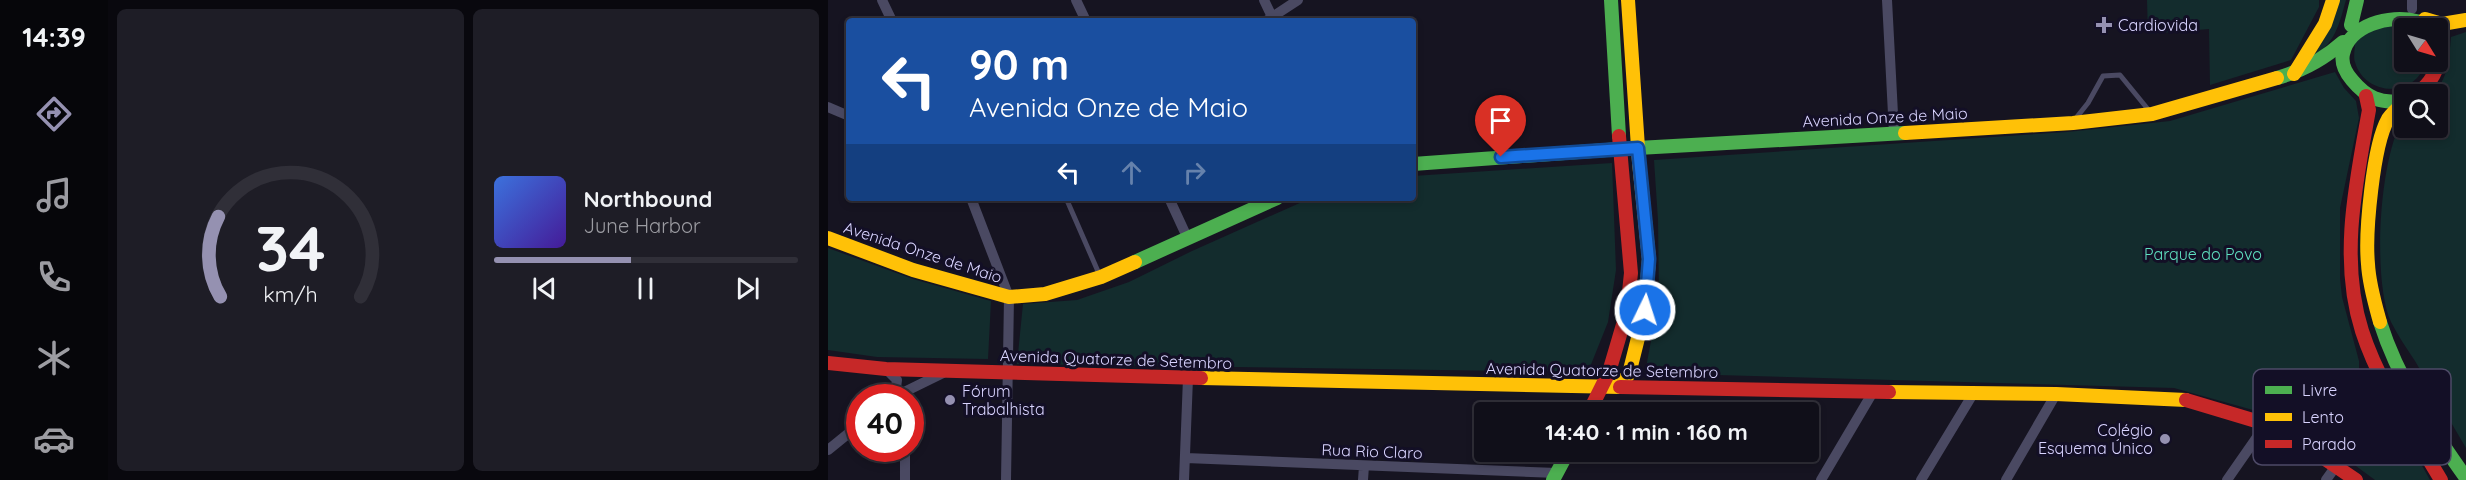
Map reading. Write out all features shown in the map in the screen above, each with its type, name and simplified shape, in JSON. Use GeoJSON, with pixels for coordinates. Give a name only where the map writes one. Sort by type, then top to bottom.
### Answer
{"type":"FeatureCollection","features":[{"type":"Feature","properties":{"kind":"street"},"geometry":{"type":"LineString","coordinates":[[882,0],[891,18]]}},
{"type":"Feature","properties":{"kind":"street"},"geometry":{"type":"LineString","coordinates":[[1076,0],[1085,18]]}},
{"type":"Feature","properties":{"kind":"street"},"geometry":{"type":"LineString","coordinates":[[1263,0],[1270,18]]}},
{"type":"Feature","properties":{"kind":"street"},"geometry":{"type":"LineString","coordinates":[[1274,18],[1298,0]]}},
{"type":"Feature","properties":{"kind":"street"},"geometry":{"type":"LineString","coordinates":[[1594,402],[1609,372],[1627,311],[1631,273],[1620,148],[1611,0]]}},
{"type":"Feature","properties":{"kind":"street"},"geometry":{"type":"LineString","coordinates":[[1618,387],[1629,374],[1645,310],[1649,259],[1638,148],[1628,0]]}},
{"type":"Feature","properties":{"kind":"street"},"geometry":{"type":"LineString","coordinates":[[1887,0],[1894,133]]}},
{"type":"Feature","properties":{"kind":"street"},"geometry":{"type":"LineString","coordinates":[[2294,74],[2320,33],[2333,0]]}},
{"type":"Feature","properties":{"kind":"street"},"geometry":{"type":"LineString","coordinates":[[2357,0],[2351,25],[2343,42],[2344,68],[2352,83],[2367,96],[2380,101],[2394,101]]}},
{"type":"Feature","properties":{"kind":"street"},"geometry":{"type":"LineString","coordinates":[[2394,4],[2412,5],[2424,18]]}},
{"type":"Feature","properties":{"kind":"street"},"geometry":{"type":"LineString","coordinates":[[2351,25],[2369,10]]}},
{"type":"Feature","properties":{"kind":"street"},"geometry":{"type":"LineString","coordinates":[[2448,23],[2466,20]]}},
{"type":"Feature","properties":{"kind":"street","name":"Avenida Onze de Maio"},"geometry":{"type":"LineString","coordinates":[[1416,164],[1620,148],[2073,123],[2152,114],[2294,74],[2328,56],[2343,42]]}},
{"type":"Feature","properties":{"kind":"street"},"geometry":{"type":"LineString","coordinates":[[2367,96],[2369,110],[2356,187],[2350,244],[2352,289],[2362,331],[2378,369]]}},
{"type":"Feature","properties":{"kind":"street"},"geometry":{"type":"LineString","coordinates":[[828,107],[846,115]]}},
{"type":"Feature","properties":{"kind":"street"},"geometry":{"type":"LineString","coordinates":[[2394,112],[2390,116],[2376,162],[2368,221],[2369,275],[2378,317],[2399,369]]}},
{"type":"Feature","properties":{"kind":"street"},"geometry":{"type":"LineString","coordinates":[[972,201],[1009,297],[1006,480]]}},
{"type":"Feature","properties":{"kind":"street"},"geometry":{"type":"LineString","coordinates":[[1170,201],[1187,237]]}},
{"type":"Feature","properties":{"kind":"street","name":"Avenida Onze de Maio"},"geometry":{"type":"LineString","coordinates":[[828,238],[913,270],[1009,297],[1045,294],[1101,277],[1270,201]]}},
{"type":"Feature","properties":{"kind":"street","name":"Avenida Quatorze de Setembro"},"geometry":{"type":"LineString","coordinates":[[828,363],[885,369],[1188,378],[1974,394],[2056,393],[2182,399],[2253,420]]}},
{"type":"Feature","properties":{"kind":"street"},"geometry":{"type":"LineString","coordinates":[[885,369],[897,380],[897,384]]}},
{"type":"Feature","properties":{"kind":"street"},"geometry":{"type":"LineString","coordinates":[[921,384],[947,371]]}},
{"type":"Feature","properties":{"kind":"street"},"geometry":{"type":"LineString","coordinates":[[1184,480],[1188,378]]}},
{"type":"Feature","properties":{"kind":"street"},"geometry":{"type":"LineString","coordinates":[[1821,480],[1873,392]]}},
{"type":"Feature","properties":{"kind":"street"},"geometry":{"type":"LineString","coordinates":[[2006,480],[2056,393]]}},
{"type":"Feature","properties":{"kind":"street"},"geometry":{"type":"LineString","coordinates":[[1921,480],[1974,394]]}},
{"type":"Feature","properties":{"kind":"street"},"geometry":{"type":"LineString","coordinates":[[828,450],[846,435]]}},
{"type":"Feature","properties":{"kind":"street"},"geometry":{"type":"LineString","coordinates":[[2227,480],[2253,443]]}},
{"type":"Feature","properties":{"kind":"street"},"geometry":{"type":"LineString","coordinates":[[2451,456],[2466,478]]}},
{"type":"Feature","properties":{"kind":"street","name":"Rua Rio Claro"},"geometry":{"type":"LineString","coordinates":[[1186,458],[1555,477]]}},
{"type":"Feature","properties":{"kind":"street"},"geometry":{"type":"LineString","coordinates":[[905,462],[905,480]]}},
{"type":"Feature","properties":{"kind":"street"},"geometry":{"type":"LineString","coordinates":[[1555,477],[1563,462]]}},
{"type":"Feature","properties":{"kind":"street"},"geometry":{"type":"LineString","coordinates":[[2432,465],[2441,480]]}},
{"type":"Feature","properties":{"kind":"street"},"geometry":{"type":"LineString","coordinates":[[1363,480],[1364,466]]}},
{"type":"Feature","properties":{"kind":"street"},"geometry":{"type":"LineString","coordinates":[[2326,480],[2336,466]]}},
{"type":"Feature","properties":{"kind":"street","name":"Avenida Quatorze de Setembro"},"geometry":{"type":"LineString","coordinates":[[2336,466],[2356,480]]}},
{"type":"Feature","properties":{"kind":"lane"},"geometry":{"type":"LineString","coordinates":[[2073,123],[2088,103],[2103,76],[2120,75],[2152,114]]}},
{"type":"Feature","properties":{"kind":"lane"},"geometry":{"type":"LineString","coordinates":[[1067,201],[1101,277]]}},
{"type":"Feature","properties":{"kind":"green space"},"geometry":{"type":"Polygon","coordinates":[[[2147,0],[2319,0],[2319,7],[2291,60],[2210,85],[2209,29],[2148,34],[2147,0]]]}},
{"type":"Feature","properties":{"kind":"green space"},"geometry":{"type":"Polygon","coordinates":[[[2337,0],[2346,0],[2335,33],[2326,47],[2311,58],[2337,0]]]}},
{"type":"Feature","properties":{"kind":"green space"},"geometry":{"type":"Polygon","coordinates":[[[2381,17],[2394,21],[2394,72],[2421,72],[2409,84],[2394,84],[2394,89],[2381,88],[2365,79],[2359,71],[2354,60],[2355,43],[2381,17]]]}},
{"type":"Feature","properties":{"kind":"green space"},"geometry":{"type":"Polygon","coordinates":[[[2466,32],[2466,448],[2451,422],[2451,369],[2420,369],[2391,322],[2385,303],[2380,249],[2384,188],[2394,138],[2448,138],[2448,84],[2440,84],[2448,72],[2451,37],[2466,32]]]}},
{"type":"Feature","properties":{"kind":"green space","name":"Parque do Povo"},"geometry":{"type":"Polygon","coordinates":[[[2335,72],[2344,88],[2356,101],[2359,118],[2340,208],[2340,278],[2342,297],[2359,361],[2359,369],[2253,369],[2253,410],[2174,388],[1645,373],[1659,298],[1658,220],[1654,160],[2067,132],[2170,121],[2335,72]]]}},
{"type":"Feature","properties":{"kind":"green space"},"geometry":{"type":"Polygon","coordinates":[[[1612,163],[1616,270],[1608,322],[1588,372],[1017,364],[1023,304],[1077,300],[1129,282],[1304,201],[1416,201],[1416,176],[1612,163]]]}},
{"type":"Feature","properties":{"kind":"green space"},"geometry":{"type":"Polygon","coordinates":[[[828,248],[913,279],[991,301],[988,359],[877,357],[828,350],[828,248]]]}},
{"type":"Feature","properties":{"kind":"green space","name":"Parque do Povo"},"geometry":{"type":"Polygon","coordinates":[[[2355,465],[2422,465],[2430,480],[2375,480],[2355,465]]]}},
{"type":"Feature","properties":{"kind":"traffic: fast"},"geometry":{"type":"LineString","coordinates":[[1611,0],[1619,136]]}},
{"type":"Feature","properties":{"kind":"traffic: fast"},"geometry":{"type":"LineString","coordinates":[[2351,25],[2357,0]]}},
{"type":"Feature","properties":{"kind":"traffic: fast"},"geometry":{"type":"LineString","coordinates":[[2394,19],[2372,24],[2353,36],[2343,54],[2343,64],[2357,86],[2369,95],[2381,100],[2394,101]]}},
{"type":"Feature","properties":{"kind":"traffic: fast"},"geometry":{"type":"LineString","coordinates":[[2277,78],[2312,64],[2343,42]]}},
{"type":"Feature","properties":{"kind":"traffic: fast"},"geometry":{"type":"LineString","coordinates":[[1416,164],[1620,149],[1905,133]]}},
{"type":"Feature","properties":{"kind":"traffic: fast"},"geometry":{"type":"LineString","coordinates":[[1135,262],[1270,201]]}},
{"type":"Feature","properties":{"kind":"traffic: fast"},"geometry":{"type":"LineString","coordinates":[[2380,322],[2398,369]]}},
{"type":"Feature","properties":{"kind":"traffic: fast"},"geometry":{"type":"LineString","coordinates":[[2451,456],[2466,478]]}},
{"type":"Feature","properties":{"kind":"traffic: fast"},"geometry":{"type":"LineString","coordinates":[[1553,480],[1563,462]]}},
{"type":"Feature","properties":{"kind":"traffic: slow"},"geometry":{"type":"LineString","coordinates":[[1618,387],[1629,374],[1645,310],[1649,259],[1639,162],[1628,0]]}},
{"type":"Feature","properties":{"kind":"traffic: slow"},"geometry":{"type":"LineString","coordinates":[[2294,74],[2325,24],[2333,0]]}},
{"type":"Feature","properties":{"kind":"traffic: slow"},"geometry":{"type":"LineString","coordinates":[[2448,23],[2466,20]]}},
{"type":"Feature","properties":{"kind":"traffic: slow"},"geometry":{"type":"LineString","coordinates":[[1905,133],[2073,123],[2152,114],[2277,78]]}},
{"type":"Feature","properties":{"kind":"traffic: slow"},"geometry":{"type":"LineString","coordinates":[[2380,322],[2368,264],[2368,232],[2371,190],[2378,148],[2388,119],[2394,112]]}},
{"type":"Feature","properties":{"kind":"traffic: slow"},"geometry":{"type":"LineString","coordinates":[[828,238],[913,270],[1009,297],[1045,294],[1101,277],[1135,262]]}},
{"type":"Feature","properties":{"kind":"traffic: slow"},"geometry":{"type":"LineString","coordinates":[[1201,378],[1620,387]]}},
{"type":"Feature","properties":{"kind":"traffic: slow"},"geometry":{"type":"LineString","coordinates":[[1889,392],[2056,394],[2186,400]]}},
{"type":"Feature","properties":{"kind":"traffic: jam"},"geometry":{"type":"LineString","coordinates":[[2427,84],[2434,72]]}},
{"type":"Feature","properties":{"kind":"traffic: jam"},"geometry":{"type":"LineString","coordinates":[[2366,96],[2369,110],[2352,220],[2352,276],[2355,304],[2362,331],[2378,369]]}},
{"type":"Feature","properties":{"kind":"traffic: jam"},"geometry":{"type":"LineString","coordinates":[[1594,402],[1609,372],[1627,311],[1631,273],[1619,136]]}},
{"type":"Feature","properties":{"kind":"traffic: jam"},"geometry":{"type":"LineString","coordinates":[[828,363],[886,369],[1201,378]]}},
{"type":"Feature","properties":{"kind":"traffic: jam"},"geometry":{"type":"LineString","coordinates":[[1620,387],[1889,392]]}},
{"type":"Feature","properties":{"kind":"traffic: jam"},"geometry":{"type":"LineString","coordinates":[[2186,400],[2253,420]]}},
{"type":"Feature","properties":{"kind":"traffic: jam"},"geometry":{"type":"LineString","coordinates":[[2334,465],[2356,480]]}},
{"type":"Feature","properties":{"kind":"traffic: jam"},"geometry":{"type":"LineString","coordinates":[[2432,465],[2441,480]]}},
{"type":"Feature","properties":{"kind":"place","name":"Cardiovida"},"geometry":{"type":"Point","coordinates":[2104,25]}},
{"type":"Feature","properties":{"kind":"place","name":"Fórum Trabalhista"},"geometry":{"type":"Point","coordinates":[950,400]}},
{"type":"Feature","properties":{"kind":"place","name":"Colégio Esquema Único"},"geometry":{"type":"Point","coordinates":[2165,439]}},
{"type":"Feature","properties":{"kind":"route"},"geometry":{"type":"LineString","coordinates":[[1501,157],[1638,148],[1649,259],[1645,310]]}}]}
